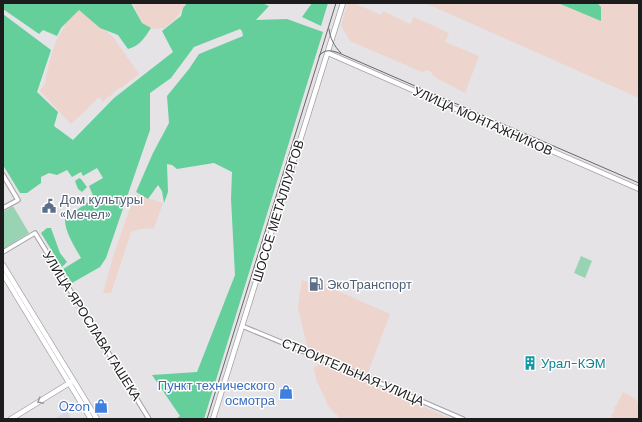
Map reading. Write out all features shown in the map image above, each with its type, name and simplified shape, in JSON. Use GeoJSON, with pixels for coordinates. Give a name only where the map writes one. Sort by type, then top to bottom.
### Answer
{"type":"FeatureCollection","features":[{"type":"Feature","properties":{"kind":"main road","name":"ШОССЕ МЕТАЛЛУРГОВ"},"geometry":{"type":"LineString","coordinates":[[213,419],[328,53],[342,3]]}},
{"type":"Feature","properties":{"kind":"main road","name":"УЛИЦА МОНТАЖНИКОВ"},"geometry":{"type":"LineString","coordinates":[[328,53],[639,189]]}},
{"type":"Feature","properties":{"kind":"main road"},"geometry":{"type":"LineString","coordinates":[[3,265],[72,382],[91,419]]}},
{"type":"Feature","properties":{"kind":"main road"},"geometry":{"type":"LineString","coordinates":[[3,274],[97,419]]}},
{"type":"Feature","properties":{"kind":"main road"},"geometry":{"type":"LineString","coordinates":[[11,419],[72,382]]}},
{"type":"Feature","properties":{"kind":"street"},"geometry":{"type":"LineString","coordinates":[[3,175],[18,200],[3,208]]}},
{"type":"Feature","properties":{"kind":"street","name":"УЛИЦА ЯРОСЛАВА ГАШЕКА"},"geometry":{"type":"LineString","coordinates":[[3,252],[35,233],[149,419]]}},
{"type":"Feature","properties":{"kind":"street","name":"СТРОИТЕЛЬНАЯ УЛИЦА"},"geometry":{"type":"LineString","coordinates":[[242,326],[369,378],[463,419]]}},
{"type":"Feature","properties":{"kind":"shaded area"},"geometry":{"type":"Polygon","coordinates":[[[133,3],[186,3],[175,20],[164,28],[154,29],[143,25],[133,3]]]}},
{"type":"Feature","properties":{"kind":"shaded area"},"geometry":{"type":"Polygon","coordinates":[[[348,3],[354,3],[381,15],[383,11],[410,24],[414,17],[449,33],[445,42],[479,56],[465,93],[433,76],[428,70],[422,72],[350,41],[341,25],[348,3]]]}},
{"type":"Feature","properties":{"kind":"shaded area"},"geometry":{"type":"Polygon","coordinates":[[[424,3],[639,3],[639,98],[432,6],[424,3]]]}},
{"type":"Feature","properties":{"kind":"shaded area"},"geometry":{"type":"Polygon","coordinates":[[[76,6],[113,37],[139,74],[107,97],[103,102],[100,98],[98,98],[71,124],[40,91],[45,83],[56,41],[76,6]]]}},
{"type":"Feature","properties":{"kind":"shaded area"},"geometry":{"type":"Polygon","coordinates":[[[135,194],[163,203],[154,228],[140,229],[131,232],[111,293],[103,293],[113,257],[135,194]]]}},
{"type":"Feature","properties":{"kind":"shaded area"},"geometry":{"type":"Polygon","coordinates":[[[302,280],[311,283],[313,280],[390,314],[367,375],[309,351],[298,307],[302,280]]]}},
{"type":"Feature","properties":{"kind":"shaded area"},"geometry":{"type":"Polygon","coordinates":[[[320,363],[452,419],[341,419],[329,407],[316,379],[314,368],[320,363]]]}},
{"type":"Feature","properties":{"kind":"shaded area"},"geometry":{"type":"Polygon","coordinates":[[[623,392],[636,399],[639,406],[639,419],[615,419],[611,416],[615,411],[614,407],[616,406],[623,392]]]}},
{"type":"Feature","properties":{"kind":"shaded area"},"geometry":{"type":"Polygon","coordinates":[[[67,411],[71,419],[54,419],[67,411]]]}},
{"type":"Feature","properties":{"kind":"green space"},"geometry":{"type":"Polygon","coordinates":[[[3,3],[131,3],[142,23],[151,28],[136,46],[128,49],[118,35],[100,28],[79,10],[61,28],[57,36],[43,30],[39,34],[3,9],[3,3]]]}},
{"type":"Feature","properties":{"kind":"green space"},"geometry":{"type":"Polygon","coordinates":[[[187,3],[262,3],[269,6],[256,20],[287,19],[323,32],[204,419],[176,419],[180,416],[152,375],[197,372],[235,275],[231,199],[232,172],[214,163],[177,169],[172,165],[167,164],[168,192],[164,203],[162,191],[158,185],[148,199],[136,192],[153,153],[169,123],[167,96],[199,54],[243,36],[242,31],[240,29],[194,47],[171,78],[150,93],[150,130],[106,258],[100,267],[72,283],[63,269],[81,258],[66,228],[65,218],[94,198],[89,186],[103,178],[97,168],[83,176],[81,172],[72,177],[67,170],[57,175],[49,173],[41,177],[41,183],[27,193],[20,193],[3,165],[3,14],[51,50],[37,92],[58,112],[54,126],[73,140],[114,98],[173,52],[162,31],[181,16],[183,8],[187,3]]]}},
{"type":"Feature","properties":{"kind":"green space"},"geometry":{"type":"Polygon","coordinates":[[[312,3],[328,3],[321,26],[302,17],[312,3]]]}},
{"type":"Feature","properties":{"kind":"green space"},"geometry":{"type":"Polygon","coordinates":[[[558,3],[597,3],[601,7],[601,21],[558,3]]]}},
{"type":"Feature","properties":{"kind":"green space"},"geometry":{"type":"Polygon","coordinates":[[[79,178],[87,187],[82,192],[78,189],[75,181],[79,178]]]}},
{"type":"Feature","properties":{"kind":"green space"},"geometry":{"type":"Polygon","coordinates":[[[13,206],[29,233],[3,249],[3,212],[13,206]]]}},
{"type":"Feature","properties":{"kind":"green space"},"geometry":{"type":"Polygon","coordinates":[[[47,228],[51,228],[60,253],[67,262],[62,267],[41,233],[47,228]]]}},
{"type":"Feature","properties":{"kind":"green space"},"geometry":{"type":"Polygon","coordinates":[[[581,256],[592,261],[585,278],[574,273],[581,256]]]}},
{"type":"Feature","properties":{"kind":"tram line"},"geometry":{"type":"LineString","coordinates":[[207,419],[336,3]]}},
{"type":"Feature","properties":{"kind":"tram line"},"geometry":{"type":"LineString","coordinates":[[329,29],[330,36],[336,48],[341,53]]}},
{"type":"Feature","properties":{"kind":"tram line"},"geometry":{"type":"LineString","coordinates":[[319,56],[323,52],[328,51],[339,53],[639,183]]}},
{"type":"Feature","properties":{"kind":"place","name":"Дом культуры «Мечел»"},"geometry":{"type":"Point","coordinates":[49,206]}},
{"type":"Feature","properties":{"kind":"place","name":"ЭкоТранспорт"},"geometry":{"type":"Point","coordinates":[316,284]}},
{"type":"Feature","properties":{"kind":"place","name":"Урал-КЭМ"},"geometry":{"type":"Point","coordinates":[530,363]}},
{"type":"Feature","properties":{"kind":"place","name":"Пункт технического осмотра"},"geometry":{"type":"Point","coordinates":[286,392]}},
{"type":"Feature","properties":{"kind":"place","name":"Ozon"},"geometry":{"type":"Point","coordinates":[101,406]}}]}
